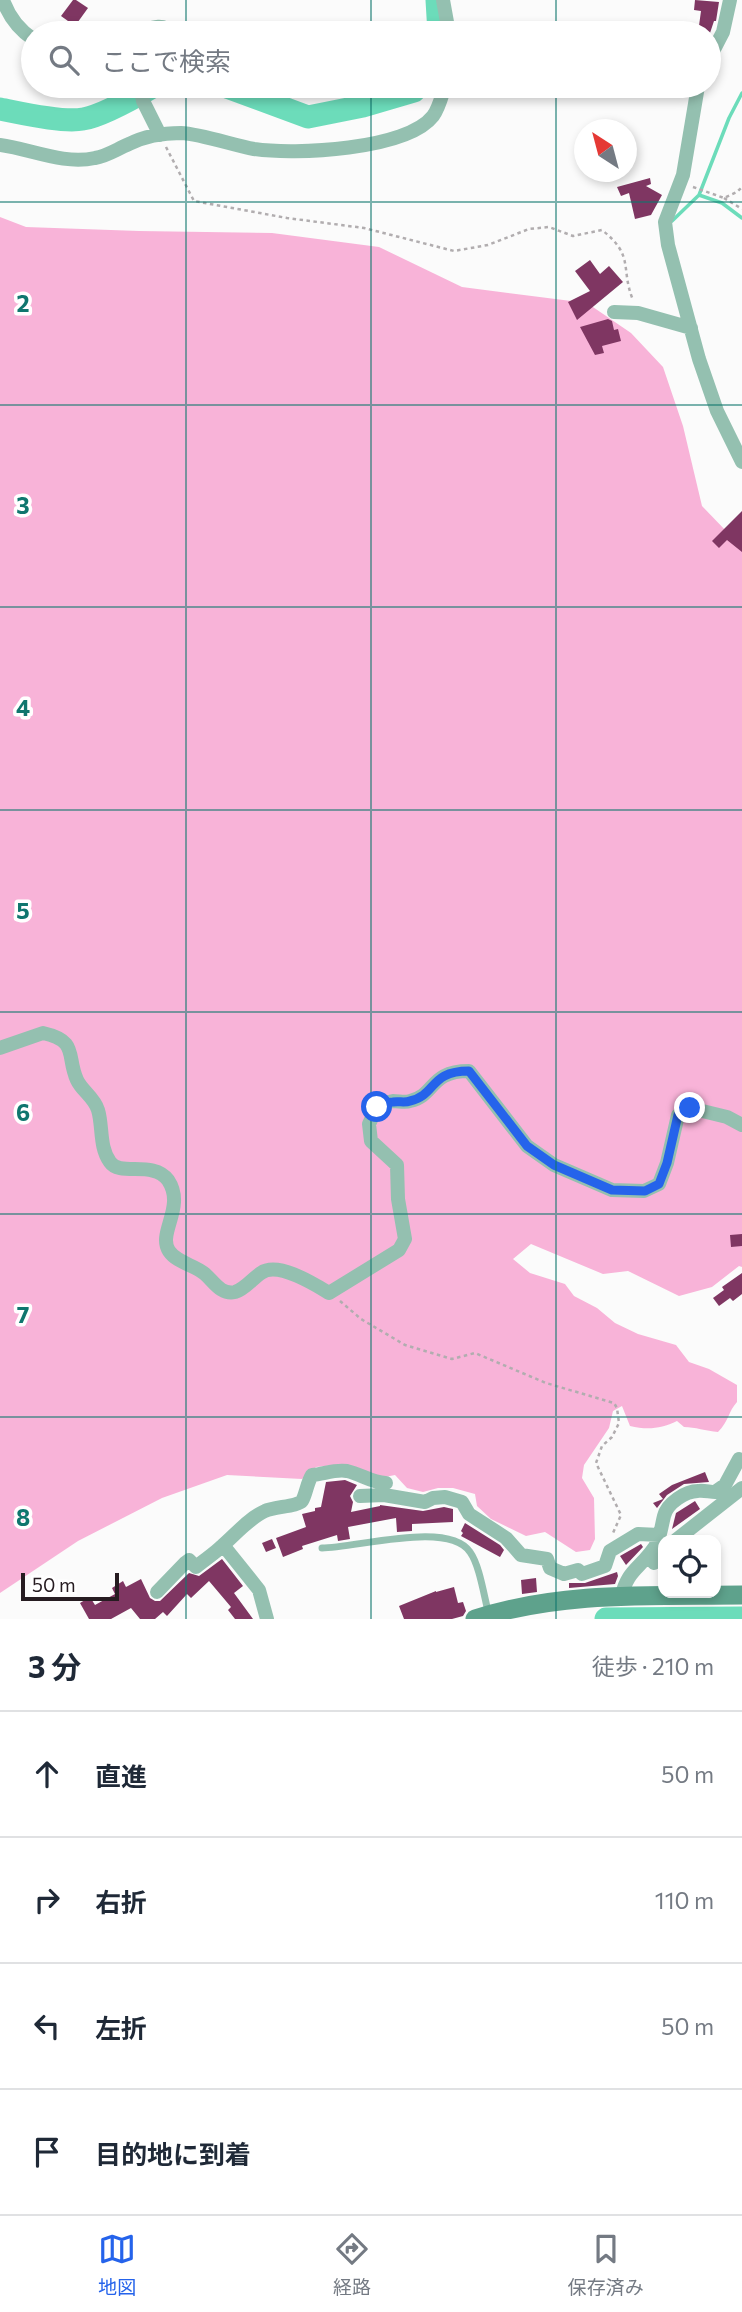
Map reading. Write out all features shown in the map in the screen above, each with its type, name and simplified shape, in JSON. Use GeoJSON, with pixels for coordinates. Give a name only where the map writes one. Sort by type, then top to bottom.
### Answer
{"type":"FeatureCollection","features":[{"type":"Feature","properties":{"kind":"main road"},"geometry":{"type":"LineString","coordinates":[[482,1617],[574,1599],[742,1595]]}},
{"type":"Feature","properties":{"kind":"street"},"geometry":{"type":"LineString","coordinates":[[3,0],[8,14],[21,31]]}},
{"type":"Feature","properties":{"kind":"street"},"geometry":{"type":"LineString","coordinates":[[443,0],[447,21]]}},
{"type":"Feature","properties":{"kind":"street"},"geometry":{"type":"LineString","coordinates":[[721,36],[730,0]]}},
{"type":"Feature","properties":{"kind":"street"},"geometry":{"type":"LineString","coordinates":[[142,98],[160,135]]}},
{"type":"Feature","properties":{"kind":"street"},"geometry":{"type":"LineString","coordinates":[[0,145],[61,158],[94,159],[147,137],[183,133],[257,149],[303,151],[377,143],[406,135],[433,116],[440,98]]}},
{"type":"Feature","properties":{"kind":"street"},"geometry":{"type":"LineString","coordinates":[[696,98],[681,181],[665,222],[668,245],[717,411],[742,462]]}},
{"type":"Feature","properties":{"kind":"street"},"geometry":{"type":"LineString","coordinates":[[614,312],[638,313],[691,328]]}},
{"type":"Feature","properties":{"kind":"street"},"geometry":{"type":"LineString","coordinates":[[0,1048],[43,1032],[61,1040],[73,1059],[75,1077],[97,1109],[102,1139],[110,1163],[118,1168],[132,1167],[160,1172],[175,1197],[166,1240],[168,1250],[197,1268],[215,1286],[226,1292],[237,1292],[265,1270],[276,1269],[300,1277],[329,1293],[399,1250],[405,1238],[398,1199],[397,1164],[371,1141],[369,1124],[377,1107],[394,1101],[411,1101],[425,1094],[439,1078],[453,1071],[469,1071],[527,1146],[554,1165],[612,1190],[645,1191],[659,1184],[667,1163],[678,1115],[690,1108],[727,1117],[742,1125]]}},
{"type":"Feature","properties":{"kind":"street"},"geometry":{"type":"LineString","coordinates":[[360,1496],[384,1495],[425,1502],[433,1498],[451,1498],[462,1502],[466,1512],[506,1538],[521,1555],[547,1559],[550,1568],[564,1574],[578,1570],[582,1574],[605,1566],[610,1551],[638,1534],[659,1535],[669,1505],[696,1490],[715,1492],[724,1485],[738,1459]]}},
{"type":"Feature","properties":{"kind":"street"},"geometry":{"type":"LineString","coordinates":[[157,1592],[168,1578],[189,1560],[196,1567],[264,1511],[302,1501],[312,1475],[337,1470],[349,1471],[367,1480],[386,1483]]}},
{"type":"Feature","properties":{"kind":"street"},"geometry":{"type":"LineString","coordinates":[[682,1535],[742,1488]]}},
{"type":"Feature","properties":{"kind":"street"},"geometry":{"type":"LineString","coordinates":[[621,1597],[629,1574],[652,1551],[658,1537]]}},
{"type":"Feature","properties":{"kind":"street"},"geometry":{"type":"LineString","coordinates":[[223,1545],[259,1590],[267,1619]]}},
{"type":"Feature","properties":{"kind":"lane"},"geometry":{"type":"LineString","coordinates":[[322,1548],[342,1548],[418,1536],[454,1540],[463,1544],[471,1553],[482,1617]]}},
{"type":"Feature","properties":{"kind":"path"},"geometry":{"type":"LineString","coordinates":[[160,135],[194,201],[287,218],[364,228],[454,251],[488,245],[529,229],[550,227],[573,236],[602,230],[617,242],[625,258],[628,289],[638,313]]}},
{"type":"Feature","properties":{"kind":"path"},"geometry":{"type":"LineString","coordinates":[[681,181],[724,198],[742,209]]}},
{"type":"Feature","properties":{"kind":"path"},"geometry":{"type":"LineString","coordinates":[[724,198],[742,187]]}},
{"type":"Feature","properties":{"kind":"path"},"geometry":{"type":"LineString","coordinates":[[329,1293],[361,1319],[405,1345],[452,1359],[475,1353],[546,1383],[614,1403],[619,1423],[612,1437],[603,1446],[596,1463],[621,1515],[610,1536]]}},
{"type":"Feature","properties":{"kind":"shaded area"},"geometry":{"type":"Polygon","coordinates":[[[0,217],[26,227],[272,233],[379,247],[462,287],[587,303],[631,333],[663,367],[683,426],[702,506],[729,534],[742,539],[742,1267],[739,1266],[712,1287],[679,1296],[628,1271],[603,1274],[531,1244],[513,1259],[530,1273],[565,1284],[574,1296],[597,1308],[615,1323],[638,1334],[676,1345],[689,1362],[709,1369],[737,1385],[737,1402],[718,1432],[684,1427],[677,1421],[660,1427],[630,1426],[622,1406],[613,1411],[609,1428],[584,1465],[582,1478],[594,1498],[595,1539],[590,1550],[576,1552],[545,1532],[526,1536],[491,1519],[477,1506],[475,1494],[453,1488],[423,1492],[407,1488],[395,1475],[380,1478],[335,1465],[316,1467],[302,1479],[227,1475],[162,1498],[78,1541],[0,1593],[0,217]]]}},
{"type":"Feature","properties":{"kind":"building"},"geometry":{"type":"Polygon","coordinates":[[[73,0],[88,8],[79,21],[68,21],[61,16],[73,0]]]}},
{"type":"Feature","properties":{"kind":"building"},"geometry":{"type":"Polygon","coordinates":[[[695,0],[719,2],[716,21],[700,21],[701,11],[694,10],[695,0]]]}},
{"type":"Feature","properties":{"kind":"building"},"geometry":{"type":"Polygon","coordinates":[[[650,178],[651,184],[646,186],[662,195],[651,215],[635,219],[629,193],[621,196],[617,187],[650,178]]]}},
{"type":"Feature","properties":{"kind":"building"},"geometry":{"type":"Polygon","coordinates":[[[590,260],[600,274],[609,266],[623,282],[577,320],[568,302],[590,291],[575,271],[590,260]]]}},
{"type":"Feature","properties":{"kind":"building"},"geometry":{"type":"Polygon","coordinates":[[[608,319],[612,321],[614,330],[618,329],[621,341],[602,346],[604,353],[595,355],[580,327],[608,319]]]}},
{"type":"Feature","properties":{"kind":"building"},"geometry":{"type":"Polygon","coordinates":[[[742,511],[742,552],[727,540],[719,548],[712,541],[742,511]]]}},
{"type":"Feature","properties":{"kind":"building"},"geometry":{"type":"Polygon","coordinates":[[[742,1234],[742,1246],[731,1247],[730,1235],[742,1234]]]}},
{"type":"Feature","properties":{"kind":"building"},"geometry":{"type":"Polygon","coordinates":[[[742,1273],[742,1294],[719,1306],[713,1298],[724,1290],[722,1287],[742,1273]]]}},
{"type":"Feature","properties":{"kind":"building"},"geometry":{"type":"Polygon","coordinates":[[[705,1472],[709,1482],[684,1484],[667,1495],[657,1508],[653,1503],[663,1499],[659,1494],[672,1485],[705,1472]]]}},
{"type":"Feature","properties":{"kind":"building"},"geometry":{"type":"Polygon","coordinates":[[[345,1480],[357,1485],[350,1496],[353,1502],[351,1512],[380,1505],[423,1511],[444,1507],[453,1509],[453,1522],[412,1524],[412,1531],[397,1532],[396,1518],[348,1527],[350,1539],[338,1541],[337,1535],[302,1546],[303,1549],[283,1557],[276,1538],[306,1527],[302,1514],[321,1507],[326,1482],[345,1480]]]}},
{"type":"Feature","properties":{"kind":"building"},"geometry":{"type":"Polygon","coordinates":[[[695,1501],[700,1509],[672,1529],[676,1513],[695,1501]]]}},
{"type":"Feature","properties":{"kind":"building"},"geometry":{"type":"Polygon","coordinates":[[[465,1523],[500,1545],[504,1550],[500,1557],[461,1536],[465,1523]]]}},
{"type":"Feature","properties":{"kind":"building"},"geometry":{"type":"Polygon","coordinates":[[[272,1539],[276,1548],[266,1552],[262,1543],[272,1539]]]}},
{"type":"Feature","properties":{"kind":"building"},"geometry":{"type":"Polygon","coordinates":[[[641,1544],[643,1547],[626,1565],[620,1556],[641,1544]]]}},
{"type":"Feature","properties":{"kind":"building"},"geometry":{"type":"Polygon","coordinates":[[[222,1559],[243,1586],[234,1593],[253,1619],[235,1619],[228,1610],[231,1607],[209,1581],[191,1598],[187,1594],[167,1616],[163,1612],[155,1619],[140,1619],[131,1608],[111,1619],[89,1619],[80,1603],[90,1597],[95,1605],[115,1594],[112,1588],[123,1581],[126,1587],[141,1579],[150,1598],[160,1601],[189,1573],[199,1576],[222,1559]]]}},
{"type":"Feature","properties":{"kind":"building"},"geometry":{"type":"Polygon","coordinates":[[[617,1572],[615,1584],[569,1588],[569,1583],[585,1583],[617,1572]]]}},
{"type":"Feature","properties":{"kind":"building"},"geometry":{"type":"Polygon","coordinates":[[[536,1578],[537,1592],[522,1594],[521,1580],[536,1578]]]}},
{"type":"Feature","properties":{"kind":"building"},"geometry":{"type":"Polygon","coordinates":[[[454,1587],[458,1603],[463,1602],[466,1611],[463,1616],[452,1619],[404,1619],[399,1606],[454,1587]]]}},
{"type":"Feature","properties":{"kind":"waterway"},"geometry":{"type":"LineString","coordinates":[[437,0],[438,21]]}},
{"type":"Feature","properties":{"kind":"waterway"},"geometry":{"type":"LineString","coordinates":[[672,221],[699,195],[729,118],[742,93]]}},
{"type":"Feature","properties":{"kind":"waterway"},"geometry":{"type":"LineString","coordinates":[[0,109],[53,119],[75,120],[91,117],[133,98]]}},
{"type":"Feature","properties":{"kind":"waterway"},"geometry":{"type":"LineString","coordinates":[[257,98],[308,117],[390,98]]}},
{"type":"Feature","properties":{"kind":"waterway"},"geometry":{"type":"LineString","coordinates":[[699,195],[722,203],[742,218]]}},
{"type":"Feature","properties":{"kind":"waterway"},"geometry":{"type":"LineString","coordinates":[[606,1619],[742,1618]]}},
{"type":"Feature","properties":{"kind":"route"},"geometry":{"type":"LineString","coordinates":[[377,1107],[394,1101],[411,1101],[425,1094],[439,1078],[453,1071],[469,1071],[527,1146],[554,1165],[612,1190],[645,1191],[659,1184],[667,1163],[678,1115],[690,1108]]}}]}
